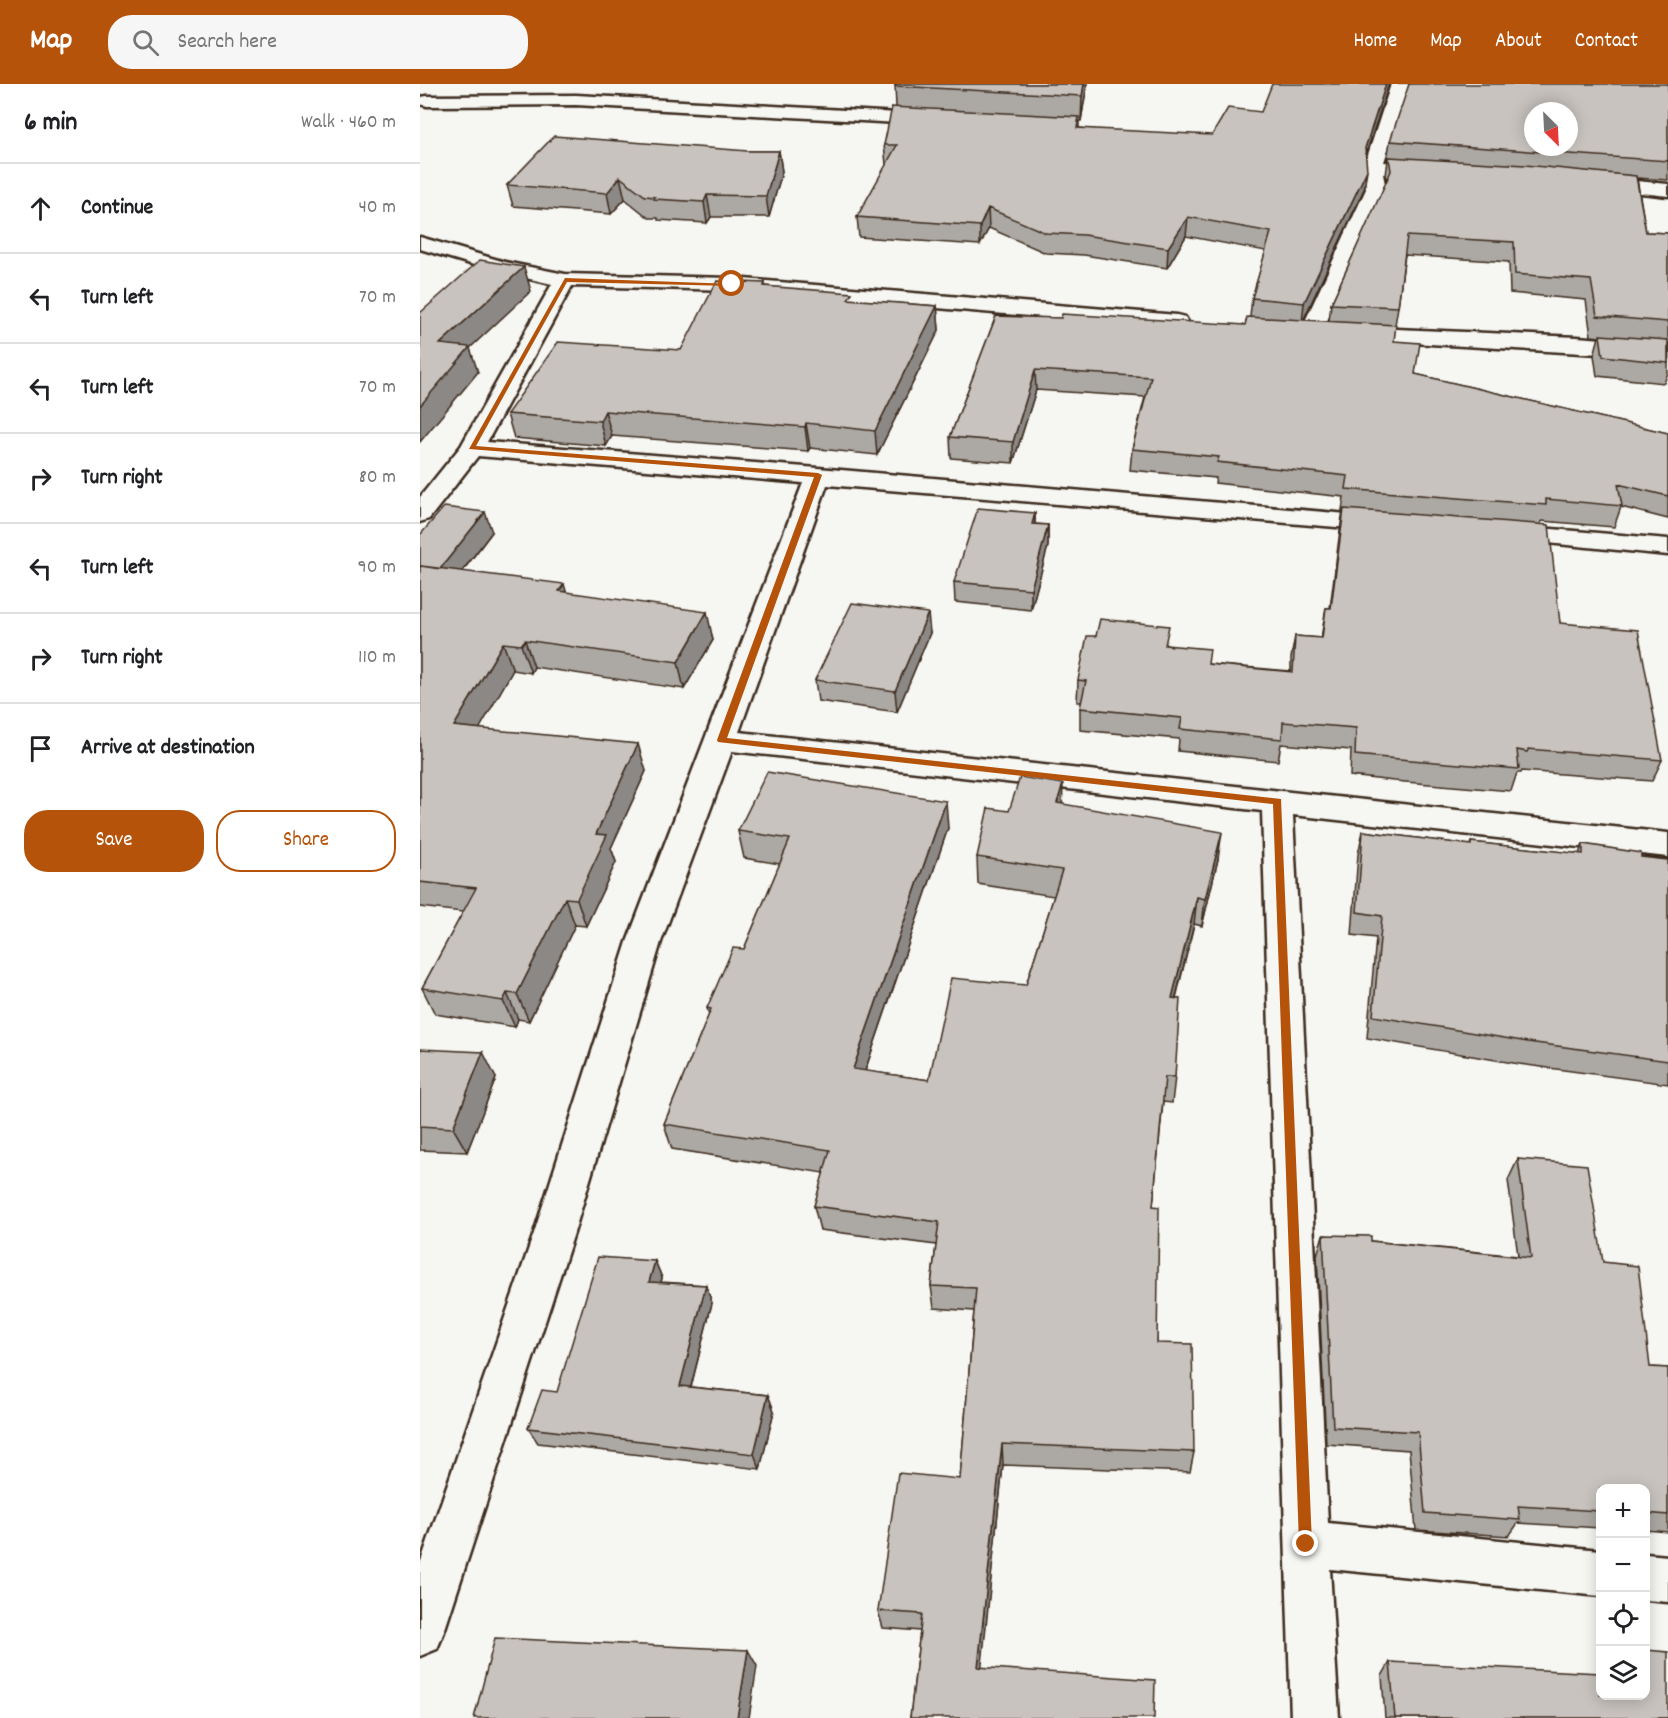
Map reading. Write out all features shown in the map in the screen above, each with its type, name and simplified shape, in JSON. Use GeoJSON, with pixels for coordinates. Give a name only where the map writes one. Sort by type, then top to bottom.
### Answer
{"type":"FeatureCollection","features":[{"type":"Feature","properties":{"kind":"street"},"geometry":{"type":"LineString","coordinates":[[423,103],[449,84]]}},
{"type":"Feature","properties":{"kind":"street"},"geometry":{"type":"LineString","coordinates":[[1400,84],[1373,167],[1376,189],[1301,332],[1577,344],[1668,351]]}},
{"type":"Feature","properties":{"kind":"street"},"geometry":{"type":"LineString","coordinates":[[423,103],[576,100],[950,121]]}},
{"type":"Feature","properties":{"kind":"street"},"geometry":{"type":"LineString","coordinates":[[1373,167],[1450,173]]}},
{"type":"Feature","properties":{"kind":"street"},"geometry":{"type":"LineString","coordinates":[[1577,181],[1668,190]]}},
{"type":"Feature","properties":{"kind":"street"},"geometry":{"type":"LineString","coordinates":[[420,243],[501,267],[565,280],[732,284],[1198,324]]}},
{"type":"Feature","properties":{"kind":"street"},"geometry":{"type":"LineString","coordinates":[[420,514],[472,448],[565,280]]}},
{"type":"Feature","properties":{"kind":"street"},"geometry":{"type":"LineString","coordinates":[[472,448],[1408,525]]}},
{"type":"Feature","properties":{"kind":"street"},"geometry":{"type":"LineString","coordinates":[[420,1632],[554,1233],[644,942],[818,475]]}},
{"type":"Feature","properties":{"kind":"street"},"geometry":{"type":"LineString","coordinates":[[1479,531],[1668,547]]}},
{"type":"Feature","properties":{"kind":"street"},"geometry":{"type":"LineString","coordinates":[[721,740],[1668,845]]}},
{"type":"Feature","properties":{"kind":"street"},"geometry":{"type":"LineString","coordinates":[[1277,801],[1315,1718]]}},
{"type":"Feature","properties":{"kind":"street"},"geometry":{"type":"LineString","coordinates":[[1306,1544],[1596,1573]]}},
{"type":"Feature","properties":{"kind":"street"},"geometry":{"type":"LineString","coordinates":[[1650,1577],[1668,1579]]}},
{"type":"Feature","properties":{"kind":"building"},"geometry":{"type":"Polygon","coordinates":[[[895,84],[1084,84],[1082,96],[895,86],[895,84]]]}},
{"type":"Feature","properties":{"kind":"building"},"geometry":{"type":"Polygon","coordinates":[[[1272,84],[1386,84],[1365,148],[1367,170],[1304,303],[1252,298],[1271,232],[1188,217],[1168,248],[1084,235],[1046,233],[988,208],[980,226],[857,217],[897,145],[884,145],[892,107],[1079,117],[1077,128],[1212,135],[1228,108],[1261,112],[1272,84]]]}},
{"type":"Feature","properties":{"kind":"building"},"geometry":{"type":"Polygon","coordinates":[[[1409,84],[1668,84],[1668,161],[1578,155],[1578,102],[1524,102],[1524,151],[1390,141],[1409,84]]]}},
{"type":"Feature","properties":{"kind":"building"},"geometry":{"type":"Polygon","coordinates":[[[554,136],[748,151],[779,151],[766,196],[707,195],[704,202],[654,199],[655,197],[645,196],[620,177],[607,193],[507,185],[554,136]]]}},
{"type":"Feature","properties":{"kind":"building"},"geometry":{"type":"Polygon","coordinates":[[[1389,157],[1525,165],[1636,176],[1646,232],[1668,233],[1668,322],[1597,316],[1591,280],[1515,274],[1514,242],[1407,236],[1398,307],[1331,304],[1391,171],[1389,157]]]}},
{"type":"Feature","properties":{"kind":"building"},"geometry":{"type":"Polygon","coordinates":[[[480,260],[524,267],[440,344],[470,347],[420,406],[420,313],[480,260]]]}},
{"type":"Feature","properties":{"kind":"building"},"geometry":{"type":"Polygon","coordinates":[[[717,281],[765,283],[764,286],[852,293],[848,299],[937,306],[875,431],[806,423],[805,427],[605,411],[600,421],[507,414],[558,342],[681,350],[717,281]]]}},
{"type":"Feature","properties":{"kind":"building"},"geometry":{"type":"Polygon","coordinates":[[[1062,314],[1245,325],[1247,317],[1396,325],[1394,341],[1420,343],[1415,374],[1668,433],[1668,496],[1618,484],[1622,506],[1546,499],[1546,505],[1346,489],[1348,476],[1217,462],[1219,457],[1132,449],[1151,377],[1035,370],[1013,442],[950,437],[996,316],[1061,318],[1062,314]]]}},
{"type":"Feature","properties":{"kind":"building"},"geometry":{"type":"Polygon","coordinates":[[[1600,335],[1668,340],[1668,363],[1603,356],[1600,335]]]}},
{"type":"Feature","properties":{"kind":"building"},"geometry":{"type":"Polygon","coordinates":[[[444,507],[485,512],[440,569],[421,566],[420,568],[420,535],[444,507]]]}},
{"type":"Feature","properties":{"kind":"building"},"geometry":{"type":"Polygon","coordinates":[[[978,508],[1035,513],[1032,524],[1048,525],[1031,589],[954,582],[978,508]]]}},
{"type":"Feature","properties":{"kind":"building"},"geometry":{"type":"Polygon","coordinates":[[[1344,509],[1549,525],[1560,623],[1638,630],[1662,760],[1528,749],[1528,752],[1517,750],[1519,769],[1399,759],[1355,755],[1356,728],[1283,722],[1282,739],[1180,729],[1182,718],[1080,708],[1086,681],[1078,680],[1087,636],[1096,636],[1100,619],[1169,626],[1165,645],[1210,649],[1208,664],[1293,672],[1295,636],[1322,638],[1326,608],[1331,608],[1344,509]]]}},
{"type":"Feature","properties":{"kind":"building"},"geometry":{"type":"Polygon","coordinates":[[[421,566],[564,584],[559,591],[707,612],[678,662],[525,640],[521,645],[503,643],[454,726],[638,744],[596,834],[607,835],[577,899],[565,898],[517,994],[507,993],[503,1001],[422,988],[476,888],[420,882],[421,566]]]}},
{"type":"Feature","properties":{"kind":"building"},"geometry":{"type":"Polygon","coordinates":[[[852,603],[928,613],[895,691],[815,680],[852,603]]]}},
{"type":"Feature","properties":{"kind":"building"},"geometry":{"type":"Polygon","coordinates":[[[767,772],[946,801],[853,1069],[929,1080],[951,978],[1026,985],[1062,870],[977,857],[988,808],[1009,811],[1020,777],[1063,784],[1057,803],[1222,832],[1205,899],[1197,897],[1172,998],[1180,999],[1175,1077],[1165,1077],[1153,1206],[1159,1207],[1157,1343],[1192,1344],[1194,1452],[1002,1444],[978,1667],[1155,1680],[1154,1718],[910,1718],[922,1614],[878,1611],[898,1473],[960,1479],[976,1288],[931,1286],[939,1222],[814,1206],[830,1150],[664,1124],[711,1009],[707,1008],[733,948],[744,949],[790,839],[738,831],[767,772]]]}},
{"type":"Feature","properties":{"kind":"building"},"geometry":{"type":"Polygon","coordinates":[[[1363,831],[1471,845],[1471,842],[1583,854],[1583,844],[1641,853],[1641,857],[1668,860],[1668,1061],[1528,1042],[1373,1016],[1382,916],[1357,912],[1363,831]]]}},
{"type":"Feature","properties":{"kind":"building"},"geometry":{"type":"Polygon","coordinates":[[[420,1049],[483,1052],[453,1128],[420,1126],[420,1049]]]}},
{"type":"Feature","properties":{"kind":"building"},"geometry":{"type":"Polygon","coordinates":[[[1518,1159],[1587,1165],[1603,1262],[1638,1266],[1650,1367],[1668,1368],[1668,1515],[1650,1513],[1650,1484],[1596,1484],[1596,1511],[1518,1506],[1520,1520],[1425,1513],[1418,1432],[1333,1427],[1323,1235],[1371,1236],[1371,1241],[1531,1258],[1518,1159]]]}},
{"type":"Feature","properties":{"kind":"building"},"geometry":{"type":"Polygon","coordinates":[[[598,1257],[655,1261],[649,1282],[706,1285],[680,1386],[768,1395],[754,1454],[528,1428],[542,1390],[557,1392],[598,1257]]]}},
{"type":"Feature","properties":{"kind":"building"},"geometry":{"type":"Polygon","coordinates":[[[495,1638],[748,1650],[737,1718],[474,1718],[495,1638]]]}},
{"type":"Feature","properties":{"kind":"building"},"geometry":{"type":"Polygon","coordinates":[[[1650,1650],[1668,1652],[1668,1718],[1395,1718],[1390,1662],[1596,1673],[1596,1700],[1650,1700],[1650,1650]]]}},
{"type":"Feature","properties":{"kind":"route"},"geometry":{"type":"LineString","coordinates":[[732,284],[565,280],[472,448],[818,475],[721,740],[1277,801],[1306,1544]]}}]}
